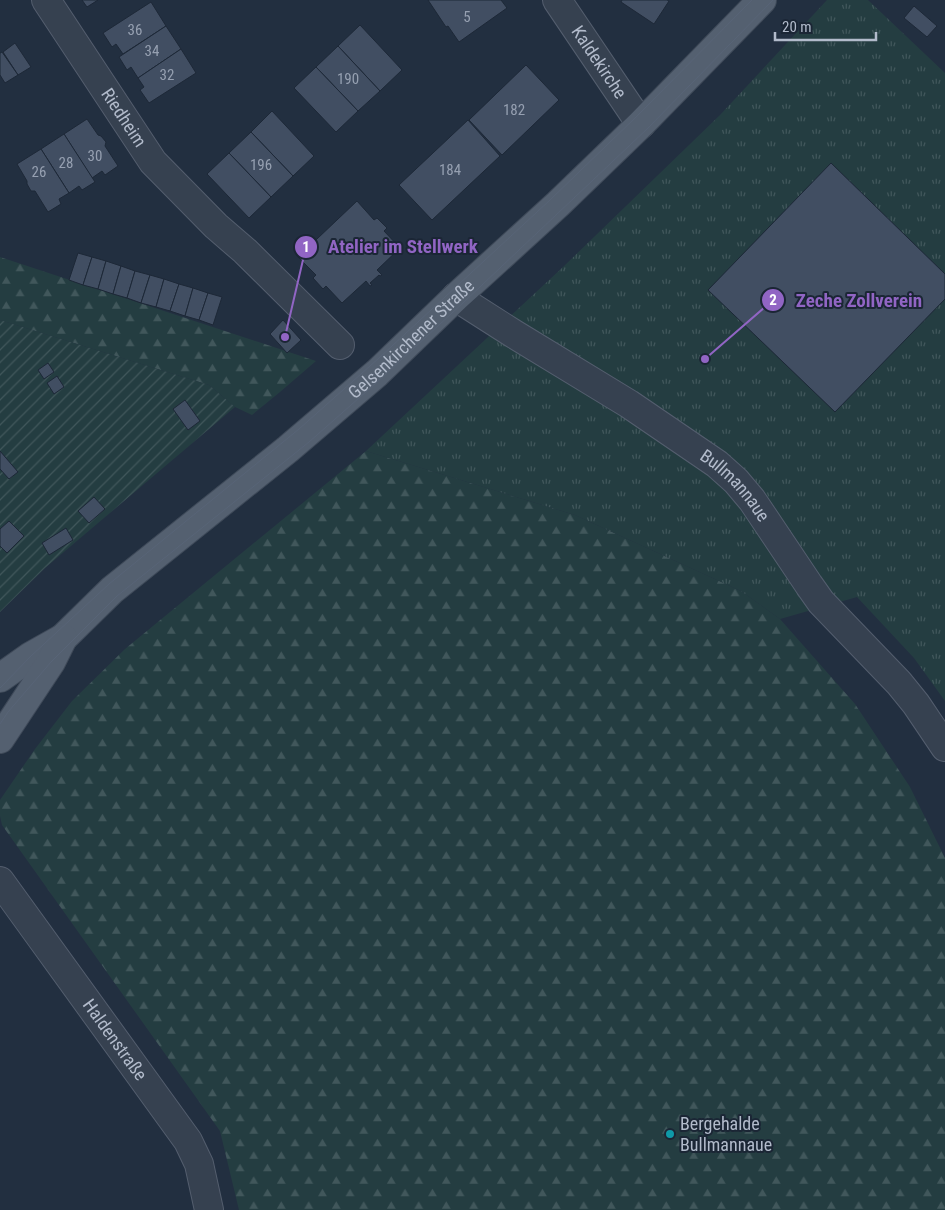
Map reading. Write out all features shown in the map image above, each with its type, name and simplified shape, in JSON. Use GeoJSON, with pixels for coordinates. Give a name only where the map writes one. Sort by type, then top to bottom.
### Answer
{"type":"FeatureCollection","features":[{"type":"Feature","properties":{"kind":"main road","name":"Gelsenkirchener Straße"},"geometry":{"type":"LineString","coordinates":[[0,678],[31,656],[64,638],[112,590],[288,449],[377,373],[641,124],[762,0]]}},
{"type":"Feature","properties":{"kind":"main road","name":"Gelsenkirchener Straße"},"geometry":{"type":"LineString","coordinates":[[0,739],[51,662],[64,638]]}},
{"type":"Feature","properties":{"kind":"street","name":"Riedheim"},"geometry":{"type":"LineString","coordinates":[[46,0],[153,162],[216,226],[340,345]]}},
{"type":"Feature","properties":{"kind":"street","name":"Kaldekirche"},"geometry":{"type":"LineString","coordinates":[[557,0],[641,124]]}},
{"type":"Feature","properties":{"kind":"street","name":"Bullmannaue"},"geometry":{"type":"LineString","coordinates":[[456,297],[629,404],[717,464],[736,481],[752,500],[821,602],[899,683],[916,704],[945,747]]}},
{"type":"Feature","properties":{"kind":"street","name":"Haldenstraße"},"geometry":{"type":"LineString","coordinates":[[0,881],[188,1141],[199,1164],[210,1210]]}},
{"type":"Feature","properties":{"kind":"green space"},"geometry":{"type":"Polygon","coordinates":[[[827,0],[868,0],[945,73],[945,701],[914,658],[857,597],[780,619],[741,591],[575,515],[366,451],[563,267],[720,115],[827,0]]]}},
{"type":"Feature","properties":{"kind":"green space"},"geometry":{"type":"Polygon","coordinates":[[[0,257],[316,361],[252,415],[235,407],[209,385],[0,320],[0,257]]]}},
{"type":"Feature","properties":{"kind":"green space"},"geometry":{"type":"Polygon","coordinates":[[[0,320],[209,385],[235,407],[45,568],[0,612],[0,320]]]}},
{"type":"Feature","properties":{"kind":"green space"},"geometry":{"type":"Polygon","coordinates":[[[366,451],[575,515],[741,591],[780,619],[855,704],[910,787],[945,858],[945,1210],[239,1210],[220,1131],[2,825],[0,800],[35,749],[72,701],[125,649],[366,451]]]}},
{"type":"Feature","properties":{"kind":"building"},"geometry":{"type":"Polygon","coordinates":[[[82,0],[98,0],[87,7],[82,0]]]}},
{"type":"Feature","properties":{"kind":"building"},"geometry":{"type":"Polygon","coordinates":[[[428,0],[501,0],[507,8],[459,42],[448,26],[446,27],[428,0]]]}},
{"type":"Feature","properties":{"kind":"building"},"geometry":{"type":"Polygon","coordinates":[[[622,0],[669,1],[654,24],[621,2],[622,0]]]}},
{"type":"Feature","properties":{"kind":"building"},"geometry":{"type":"Polygon","coordinates":[[[151,2],[166,26],[123,54],[116,44],[112,47],[103,33],[151,2]]]}},
{"type":"Feature","properties":{"kind":"building"},"geometry":{"type":"Polygon","coordinates":[[[914,6],[937,26],[927,37],[904,18],[914,6]]]}},
{"type":"Feature","properties":{"kind":"building"},"geometry":{"type":"Polygon","coordinates":[[[360,25],[402,70],[380,91],[338,46],[360,25]]]}},
{"type":"Feature","properties":{"kind":"building"},"geometry":{"type":"Polygon","coordinates":[[[166,26],[181,49],[138,78],[131,67],[127,70],[119,57],[166,26]]]}},
{"type":"Feature","properties":{"kind":"building"},"geometry":{"type":"Polygon","coordinates":[[[15,43],[31,67],[18,75],[3,52],[15,43]]]}},
{"type":"Feature","properties":{"kind":"building"},"geometry":{"type":"Polygon","coordinates":[[[338,46],[380,91],[358,111],[316,67],[338,46]]]}},
{"type":"Feature","properties":{"kind":"building"},"geometry":{"type":"Polygon","coordinates":[[[181,49],[196,73],[149,103],[140,90],[144,87],[138,78],[181,49]]]}},
{"type":"Feature","properties":{"kind":"building"},"geometry":{"type":"Polygon","coordinates":[[[2,52],[18,75],[5,83],[0,75],[0,53],[2,52]]]}},
{"type":"Feature","properties":{"kind":"building"},"geometry":{"type":"Polygon","coordinates":[[[526,65],[559,100],[502,155],[469,120],[526,65]]]}},
{"type":"Feature","properties":{"kind":"building"},"geometry":{"type":"Polygon","coordinates":[[[316,67],[358,111],[336,132],[294,88],[316,67]]]}},
{"type":"Feature","properties":{"kind":"building"},"geometry":{"type":"Polygon","coordinates":[[[272,111],[314,156],[293,176],[251,132],[272,111]]]}},
{"type":"Feature","properties":{"kind":"building"},"geometry":{"type":"Polygon","coordinates":[[[87,119],[98,135],[106,142],[105,146],[118,166],[105,175],[102,171],[92,178],[64,134],[87,119]]]}},
{"type":"Feature","properties":{"kind":"building"},"geometry":{"type":"Polygon","coordinates":[[[468,120],[500,156],[432,220],[399,185],[468,120]]]}},
{"type":"Feature","properties":{"kind":"building"},"geometry":{"type":"Polygon","coordinates":[[[251,132],[293,176],[271,197],[229,153],[251,132]]]}},
{"type":"Feature","properties":{"kind":"building"},"geometry":{"type":"Polygon","coordinates":[[[64,134],[95,182],[82,190],[79,186],[69,193],[41,149],[64,134]]]}},
{"type":"Feature","properties":{"kind":"building"},"geometry":{"type":"Polygon","coordinates":[[[41,149],[69,193],[59,199],[61,204],[48,212],[35,191],[31,191],[17,164],[41,149]]]}},
{"type":"Feature","properties":{"kind":"building"},"geometry":{"type":"Polygon","coordinates":[[[229,153],[271,197],[249,218],[207,174],[229,153]]]}},
{"type":"Feature","properties":{"kind":"building"},"geometry":{"type":"Polygon","coordinates":[[[831,163],[945,274],[945,299],[835,412],[708,290],[831,163]]]}},
{"type":"Feature","properties":{"kind":"building"},"geometry":{"type":"Polygon","coordinates":[[[357,201],[374,220],[377,218],[387,228],[384,231],[400,248],[377,270],[382,275],[379,275],[370,283],[372,285],[370,286],[366,281],[342,303],[326,286],[323,289],[313,278],[316,275],[298,257],[357,201]]]}},
{"type":"Feature","properties":{"kind":"building"},"geometry":{"type":"Polygon","coordinates":[[[78,253],[92,257],[83,285],[69,280],[78,253]]]}},
{"type":"Feature","properties":{"kind":"building"},"geometry":{"type":"Polygon","coordinates":[[[92,257],[106,261],[98,289],[83,285],[92,257]]]}},
{"type":"Feature","properties":{"kind":"building"},"geometry":{"type":"Polygon","coordinates":[[[106,261],[121,266],[113,294],[98,289],[106,261]]]}},
{"type":"Feature","properties":{"kind":"building"},"geometry":{"type":"Polygon","coordinates":[[[121,266],[135,271],[127,298],[113,294],[121,266]]]}},
{"type":"Feature","properties":{"kind":"building"},"geometry":{"type":"Polygon","coordinates":[[[135,271],[150,275],[141,303],[127,298],[135,271]]]}},
{"type":"Feature","properties":{"kind":"building"},"geometry":{"type":"Polygon","coordinates":[[[150,275],[164,279],[156,307],[141,303],[150,275]]]}},
{"type":"Feature","properties":{"kind":"building"},"geometry":{"type":"Polygon","coordinates":[[[164,279],[179,284],[170,311],[156,307],[164,279]]]}},
{"type":"Feature","properties":{"kind":"building"},"geometry":{"type":"Polygon","coordinates":[[[179,284],[193,288],[185,316],[170,311],[179,284]]]}},
{"type":"Feature","properties":{"kind":"building"},"geometry":{"type":"Polygon","coordinates":[[[193,288],[208,293],[199,320],[185,316],[193,288]]]}},
{"type":"Feature","properties":{"kind":"building"},"geometry":{"type":"Polygon","coordinates":[[[208,293],[222,297],[213,325],[199,320],[208,293]]]}},
{"type":"Feature","properties":{"kind":"building"},"geometry":{"type":"Polygon","coordinates":[[[283,320],[301,340],[287,353],[270,334],[283,320]]]}},
{"type":"Feature","properties":{"kind":"building"},"geometry":{"type":"Polygon","coordinates":[[[48,363],[54,372],[44,379],[38,370],[48,363]]]}},
{"type":"Feature","properties":{"kind":"building"},"geometry":{"type":"Polygon","coordinates":[[[57,376],[64,387],[54,394],[47,383],[57,376]]]}},
{"type":"Feature","properties":{"kind":"building"},"geometry":{"type":"Polygon","coordinates":[[[185,400],[200,421],[188,430],[173,409],[185,400]]]}},
{"type":"Feature","properties":{"kind":"building"},"geometry":{"type":"Polygon","coordinates":[[[0,451],[18,472],[9,479],[0,469],[0,451]]]}},
{"type":"Feature","properties":{"kind":"building"},"geometry":{"type":"Polygon","coordinates":[[[94,497],[105,509],[89,523],[78,511],[94,497]]]}},
{"type":"Feature","properties":{"kind":"building"},"geometry":{"type":"Polygon","coordinates":[[[9,521],[24,536],[7,553],[0,546],[0,529],[9,521]]]}},
{"type":"Feature","properties":{"kind":"building"},"geometry":{"type":"Polygon","coordinates":[[[66,528],[73,540],[49,555],[42,543],[66,528]]]}},
{"type":"Feature","properties":{"kind":"tram line"},"geometry":{"type":"LineString","coordinates":[[0,688],[31,656],[109,584],[299,429],[379,358],[550,200],[636,117],[752,0]]}},
{"type":"Feature","properties":{"kind":"tram line"},"geometry":{"type":"LineString","coordinates":[[0,724],[51,662],[117,596],[309,442],[376,383],[648,128],[773,0]]}},
{"type":"Feature","properties":{"kind":"place","name":"Atelier im Stellwerk"},"geometry":{"type":"Point","coordinates":[285,337]}},
{"type":"Feature","properties":{"kind":"place","name":"Zeche Zollverein"},"geometry":{"type":"Point","coordinates":[705,359]}},
{"type":"Feature","properties":{"kind":"place","name":"Bergehalde Bullmannaue"},"geometry":{"type":"Point","coordinates":[670,1134]}}]}
